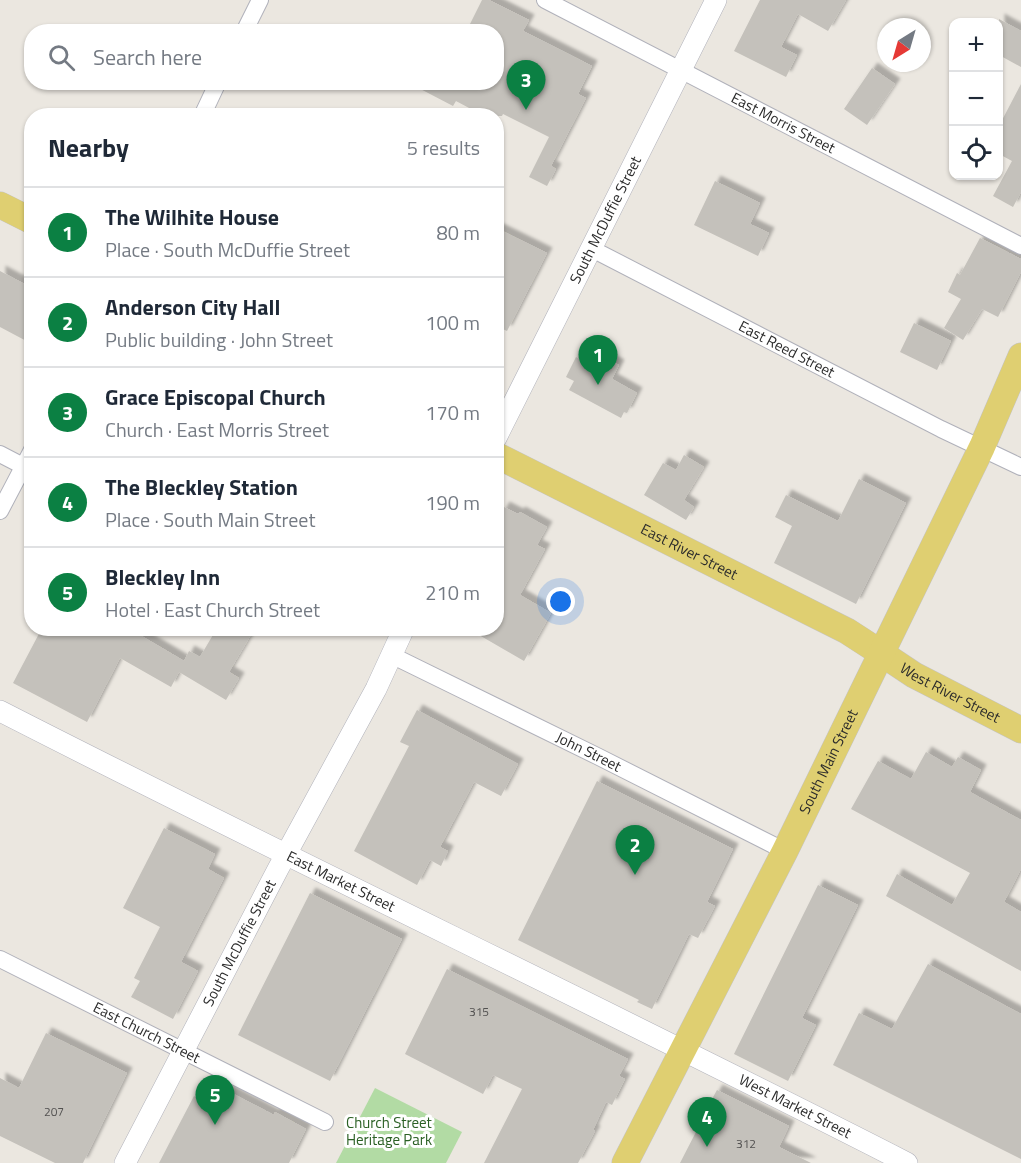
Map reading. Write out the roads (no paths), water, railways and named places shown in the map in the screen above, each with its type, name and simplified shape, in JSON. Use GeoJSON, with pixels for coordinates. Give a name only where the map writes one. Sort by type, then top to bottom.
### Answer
{"type":"FeatureCollection","features":[{"type":"Feature","properties":{"kind":"main road"},"geometry":{"type":"LineString","coordinates":[[0,205],[24,217]]}},
{"type":"Feature","properties":{"kind":"main road","name":"South Main Street"},"geometry":{"type":"LineString","coordinates":[[625,1163],[785,851],[982,447],[1021,356]]}},
{"type":"Feature","properties":{"kind":"main road","name":"East River Street"},"geometry":{"type":"LineString","coordinates":[[504,459],[847,631],[881,652]]}},
{"type":"Feature","properties":{"kind":"main road","name":"West River Street"},"geometry":{"type":"LineString","coordinates":[[881,652],[914,675],[1021,730]]}},
{"type":"Feature","properties":{"kind":"street"},"geometry":{"type":"LineString","coordinates":[[248,24],[260,0]]}},
{"type":"Feature","properties":{"kind":"street","name":"East Morris Street"},"geometry":{"type":"LineString","coordinates":[[545,0],[1021,246]]}},
{"type":"Feature","properties":{"kind":"street","name":"South McDuffie Street"},"geometry":{"type":"LineString","coordinates":[[504,422],[716,0]]}},
{"type":"Feature","properties":{"kind":"street"},"geometry":{"type":"LineString","coordinates":[[206,108],[214,90]]}},
{"type":"Feature","properties":{"kind":"street","name":"East Reed Street"},"geometry":{"type":"LineString","coordinates":[[592,249],[932,424],[1021,466]]}},
{"type":"Feature","properties":{"kind":"street"},"geometry":{"type":"LineString","coordinates":[[0,454],[23,466],[0,511]]}},
{"type":"Feature","properties":{"kind":"street","name":"South McDuffie Street"},"geometry":{"type":"LineString","coordinates":[[125,1163],[286,854],[376,689],[400,636]]}},
{"type":"Feature","properties":{"kind":"street","name":"John Street"},"geometry":{"type":"LineString","coordinates":[[391,655],[785,851]]}},
{"type":"Feature","properties":{"kind":"street","name":"East Market Street"},"geometry":{"type":"LineString","coordinates":[[0,711],[683,1050]]}},
{"type":"Feature","properties":{"kind":"street","name":"East Church Street"},"geometry":{"type":"LineString","coordinates":[[0,959],[325,1122]]}},
{"type":"Feature","properties":{"kind":"street","name":"West Market Street"},"geometry":{"type":"LineString","coordinates":[[683,1050],[907,1163]]}},
{"type":"Feature","properties":{"kind":"place","name":"Grace Episcopal Church"},"geometry":{"type":"Point","coordinates":[526,110]}},
{"type":"Feature","properties":{"kind":"place","name":"The Wilhite House"},"geometry":{"type":"Point","coordinates":[598,385]}},
{"type":"Feature","properties":{"kind":"place","name":"Anderson City Hall"},"geometry":{"type":"Point","coordinates":[635,875]}},
{"type":"Feature","properties":{"kind":"place","name":"Bleckley Inn"},"geometry":{"type":"Point","coordinates":[215,1125]}},
{"type":"Feature","properties":{"kind":"place","name":"The Bleckley Station"},"geometry":{"type":"Point","coordinates":[707,1147]}},
{"type":"Feature","properties":{"kind":"park label","name":"Church Street Heritage Park"},"geometry":{"type":"Point","coordinates":[389,1132]}}]}
